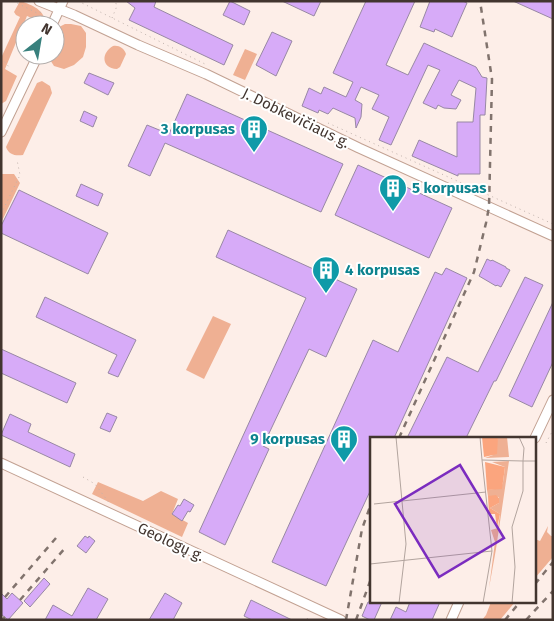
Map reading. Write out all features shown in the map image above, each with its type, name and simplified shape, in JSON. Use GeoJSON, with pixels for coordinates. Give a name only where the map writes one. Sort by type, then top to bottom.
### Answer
{"type":"FeatureCollection","features":[{"type":"Feature","properties":{"kind":"street","name":"J. Dobkevičiaus g."},"geometry":{"type":"LineString","coordinates":[[42,3],[61,5],[354,145],[553,236]]}},
{"type":"Feature","properties":{"kind":"street"},"geometry":{"type":"LineString","coordinates":[[1,132],[33,65]]}},
{"type":"Feature","properties":{"kind":"street"},"geometry":{"type":"LineString","coordinates":[[535,437],[553,400]]}},
{"type":"Feature","properties":{"kind":"street","name":"Geologų g."},"geometry":{"type":"LineString","coordinates":[[1,464],[341,620]]}},
{"type":"Feature","properties":{"kind":"street"},"geometry":{"type":"LineString","coordinates":[[451,620],[459,604]]}},
{"type":"Feature","properties":{"kind":"path"},"geometry":{"type":"LineString","coordinates":[[13,1],[37,13],[40,13],[42,3]]}},
{"type":"Feature","properties":{"kind":"path"},"geometry":{"type":"LineString","coordinates":[[78,1],[204,63]]}},
{"type":"Feature","properties":{"kind":"path"},"geometry":{"type":"LineString","coordinates":[[112,18],[117,6],[115,1]]}},
{"type":"Feature","properties":{"kind":"path"},"geometry":{"type":"LineString","coordinates":[[1,58],[10,68]]}},
{"type":"Feature","properties":{"kind":"path"},"geometry":{"type":"LineString","coordinates":[[324,121],[553,224]]}},
{"type":"Feature","properties":{"kind":"path"},"geometry":{"type":"LineString","coordinates":[[1,214],[20,175],[17,160]]}},
{"type":"Feature","properties":{"kind":"path"},"geometry":{"type":"LineString","coordinates":[[546,443],[553,430]]}},
{"type":"Feature","properties":{"kind":"path"},"geometry":{"type":"LineString","coordinates":[[83,477],[95,484],[111,505]]}},
{"type":"Feature","properties":{"kind":"path"},"geometry":{"type":"LineString","coordinates":[[307,620],[309,616]]}},
{"type":"Feature","properties":{"kind":"shaded area"},"geometry":{"type":"Polygon","coordinates":[[[20,1],[38,9],[42,15],[16,15],[14,12],[20,1]]]}},
{"type":"Feature","properties":{"kind":"shaded area"},"geometry":{"type":"Polygon","coordinates":[[[65,24],[81,26],[86,33],[86,47],[83,57],[74,65],[64,69],[54,66],[65,65],[65,24]]]}},
{"type":"Feature","properties":{"kind":"shaded area"},"geometry":{"type":"Polygon","coordinates":[[[15,28],[15,45],[5,69],[17,76],[6,101],[1,104],[1,58],[15,28]]]}},
{"type":"Feature","properties":{"kind":"shaded area"},"geometry":{"type":"Polygon","coordinates":[[[113,46],[121,47],[126,54],[120,67],[117,69],[108,66],[104,60],[106,52],[113,46]]]}},
{"type":"Feature","properties":{"kind":"shaded area"},"geometry":{"type":"Polygon","coordinates":[[[245,49],[257,54],[245,80],[233,75],[245,49]]]}},
{"type":"Feature","properties":{"kind":"shaded area"},"geometry":{"type":"Polygon","coordinates":[[[42,81],[50,86],[52,93],[23,155],[13,154],[6,147],[37,83],[42,81]]]}},
{"type":"Feature","properties":{"kind":"shaded area"},"geometry":{"type":"Polygon","coordinates":[[[1,174],[14,174],[20,183],[1,223],[1,174]]]}},
{"type":"Feature","properties":{"kind":"shaded area"},"geometry":{"type":"Polygon","coordinates":[[[213,316],[231,324],[204,379],[186,370],[213,316]]]}},
{"type":"Feature","properties":{"kind":"shaded area"},"geometry":{"type":"Polygon","coordinates":[[[98,482],[143,501],[161,491],[178,499],[172,514],[188,523],[182,537],[92,494],[98,482]]]}},
{"type":"Feature","properties":{"kind":"shaded area"},"geometry":{"type":"Polygon","coordinates":[[[548,526],[547,532],[553,536],[553,557],[536,577],[536,539],[540,541],[548,526]]]}},
{"type":"Feature","properties":{"kind":"shaded area"},"geometry":{"type":"Polygon","coordinates":[[[490,604],[513,604],[500,620],[482,620],[490,604]]]}},
{"type":"Feature","properties":{"kind":"building"},"geometry":{"type":"Polygon","coordinates":[[[126,1],[156,1],[154,7],[233,45],[224,65],[129,20],[135,8],[126,1]]]}},
{"type":"Feature","properties":{"kind":"building"},"geometry":{"type":"Polygon","coordinates":[[[230,1],[250,11],[244,25],[223,15],[230,1]]]}},
{"type":"Feature","properties":{"kind":"building"},"geometry":{"type":"Polygon","coordinates":[[[282,1],[321,1],[314,16],[282,1]]]}},
{"type":"Feature","properties":{"kind":"building"},"geometry":{"type":"Polygon","coordinates":[[[366,1],[415,1],[386,65],[408,75],[424,43],[476,67],[482,77],[487,78],[485,115],[480,115],[480,174],[458,174],[458,176],[412,156],[419,140],[457,157],[457,122],[473,122],[476,88],[459,80],[451,95],[461,100],[456,109],[444,108],[438,105],[436,109],[423,103],[440,70],[428,65],[391,145],[379,140],[389,117],[372,109],[379,95],[361,87],[355,100],[362,104],[361,117],[356,128],[355,118],[333,108],[328,114],[319,110],[318,113],[302,106],[309,88],[321,94],[324,87],[346,97],[353,82],[333,73],[366,1]]]}},
{"type":"Feature","properties":{"kind":"building"},"geometry":{"type":"Polygon","coordinates":[[[430,1],[463,1],[467,3],[452,37],[435,29],[434,32],[420,27],[430,1]]]}},
{"type":"Feature","properties":{"kind":"building"},"geometry":{"type":"Polygon","coordinates":[[[513,1],[553,1],[553,19],[513,1]]]}},
{"type":"Feature","properties":{"kind":"building"},"geometry":{"type":"Polygon","coordinates":[[[272,32],[292,41],[276,76],[256,65],[272,32]]]}},
{"type":"Feature","properties":{"kind":"building"},"geometry":{"type":"Polygon","coordinates":[[[89,73],[114,83],[108,95],[84,83],[89,73]]]}},
{"type":"Feature","properties":{"kind":"building","name":"3 korpusas"},"geometry":{"type":"Polygon","coordinates":[[[187,94],[343,164],[321,212],[165,143],[150,176],[128,166],[147,125],[169,134],[187,94]]]}},
{"type":"Feature","properties":{"kind":"building"},"geometry":{"type":"Polygon","coordinates":[[[84,111],[97,117],[93,127],[80,121],[84,111]]]}},
{"type":"Feature","properties":{"kind":"building","name":"5 korpusas"},"geometry":{"type":"Polygon","coordinates":[[[358,165],[452,208],[429,258],[335,215],[358,165]]]}},
{"type":"Feature","properties":{"kind":"building"},"geometry":{"type":"Polygon","coordinates":[[[81,184],[103,194],[98,206],[76,196],[81,184]]]}},
{"type":"Feature","properties":{"kind":"building"},"geometry":{"type":"Polygon","coordinates":[[[19,190],[108,233],[88,274],[1,233],[1,226],[19,190]]]}},
{"type":"Feature","properties":{"kind":"building"},"geometry":{"type":"Polygon","coordinates":[[[228,230],[357,289],[326,357],[309,349],[263,446],[269,449],[225,545],[199,532],[306,298],[216,257],[228,230]]]}},
{"type":"Feature","properties":{"kind":"building"},"geometry":{"type":"Polygon","coordinates":[[[487,259],[510,270],[501,287],[479,276],[487,259]]]}},
{"type":"Feature","properties":{"kind":"building","name":"9 korpusas"},"geometry":{"type":"Polygon","coordinates":[[[446,268],[467,278],[394,437],[370,437],[370,491],[326,586],[272,562],[373,340],[398,352],[435,272],[442,275],[446,268]]]}},
{"type":"Feature","properties":{"kind":"building"},"geometry":{"type":"Polygon","coordinates":[[[525,277],[543,285],[466,437],[407,437],[447,357],[478,372],[525,277]]]}},
{"type":"Feature","properties":{"kind":"building"},"geometry":{"type":"Polygon","coordinates":[[[45,297],[136,340],[118,377],[108,373],[117,355],[36,317],[45,297]]]}},
{"type":"Feature","properties":{"kind":"building"},"geometry":{"type":"Polygon","coordinates":[[[553,302],[553,362],[532,407],[509,396],[553,302]]]}},
{"type":"Feature","properties":{"kind":"building"},"geometry":{"type":"Polygon","coordinates":[[[1,349],[76,383],[67,403],[1,373],[1,349]]]}},
{"type":"Feature","properties":{"kind":"building"},"geometry":{"type":"Polygon","coordinates":[[[107,413],[117,417],[110,432],[100,428],[107,413]]]}},
{"type":"Feature","properties":{"kind":"building"},"geometry":{"type":"Polygon","coordinates":[[[10,414],[31,424],[28,432],[75,454],[70,467],[1,435],[10,414]]]}},
{"type":"Feature","properties":{"kind":"building"},"geometry":{"type":"Polygon","coordinates":[[[184,499],[194,505],[182,521],[172,514],[184,499]]]}},
{"type":"Feature","properties":{"kind":"building"},"geometry":{"type":"Polygon","coordinates":[[[85,536],[88,538],[89,536],[95,541],[86,553],[77,546],[85,536]]]}},
{"type":"Feature","properties":{"kind":"building"},"geometry":{"type":"Polygon","coordinates":[[[44,578],[50,584],[30,607],[24,601],[44,578]]]}},
{"type":"Feature","properties":{"kind":"building"},"geometry":{"type":"Polygon","coordinates":[[[88,588],[108,599],[96,620],[45,620],[53,605],[72,616],[88,588]]]}},
{"type":"Feature","properties":{"kind":"building"},"geometry":{"type":"Polygon","coordinates":[[[1,593],[7,599],[12,593],[23,603],[8,620],[1,614],[1,593]]]}},
{"type":"Feature","properties":{"kind":"building"},"geometry":{"type":"Polygon","coordinates":[[[165,593],[182,603],[173,620],[149,620],[165,593]]]}},
{"type":"Feature","properties":{"kind":"building"},"geometry":{"type":"Polygon","coordinates":[[[251,600],[292,620],[252,620],[244,616],[251,600]]]}},
{"type":"Feature","properties":{"kind":"building"},"geometry":{"type":"Polygon","coordinates":[[[368,602],[370,604],[381,604],[374,620],[362,616],[368,602]]]}},
{"type":"Feature","properties":{"kind":"building"},"geometry":{"type":"Polygon","coordinates":[[[409,604],[439,604],[432,620],[390,620],[396,607],[406,612],[409,604]]]}},
{"type":"Feature","properties":{"kind":"railway"},"geometry":{"type":"LineString","coordinates":[[399,437],[474,272],[489,207],[492,79],[480,1]]}},
{"type":"Feature","properties":{"kind":"railway"},"geometry":{"type":"LineString","coordinates":[[346,620],[362,529],[370,507]]}},
{"type":"Feature","properties":{"kind":"railway"},"geometry":{"type":"LineString","coordinates":[[5,597],[56,538]]}},
{"type":"Feature","properties":{"kind":"railway"},"geometry":{"type":"LineString","coordinates":[[20,600],[66,547]]}},
{"type":"Feature","properties":{"kind":"railway"},"geometry":{"type":"LineString","coordinates":[[536,583],[553,562]]}},
{"type":"Feature","properties":{"kind":"railway"},"geometry":{"type":"LineString","coordinates":[[356,620],[370,582]]}},
{"type":"Feature","properties":{"kind":"railway"},"geometry":{"type":"LineString","coordinates":[[526,620],[553,591]]}},
{"type":"Feature","properties":{"kind":"railway"},"geometry":{"type":"LineString","coordinates":[[505,620],[518,604]]}},
{"type":"Feature","properties":{"kind":"railway"},"geometry":{"type":"LineString","coordinates":[[2,620],[5,617]]}},
{"type":"Feature","properties":{"kind":"place","name":"3 korpusas"},"geometry":{"type":"Point","coordinates":[254,153]}},
{"type":"Feature","properties":{"kind":"place","name":"5 korpusas"},"geometry":{"type":"Point","coordinates":[393,212]}},
{"type":"Feature","properties":{"kind":"place","name":"4 korpusas"},"geometry":{"type":"Point","coordinates":[326,294]}},
{"type":"Feature","properties":{"kind":"place","name":"9 korpusas"},"geometry":{"type":"Point","coordinates":[344,463]}}]}
